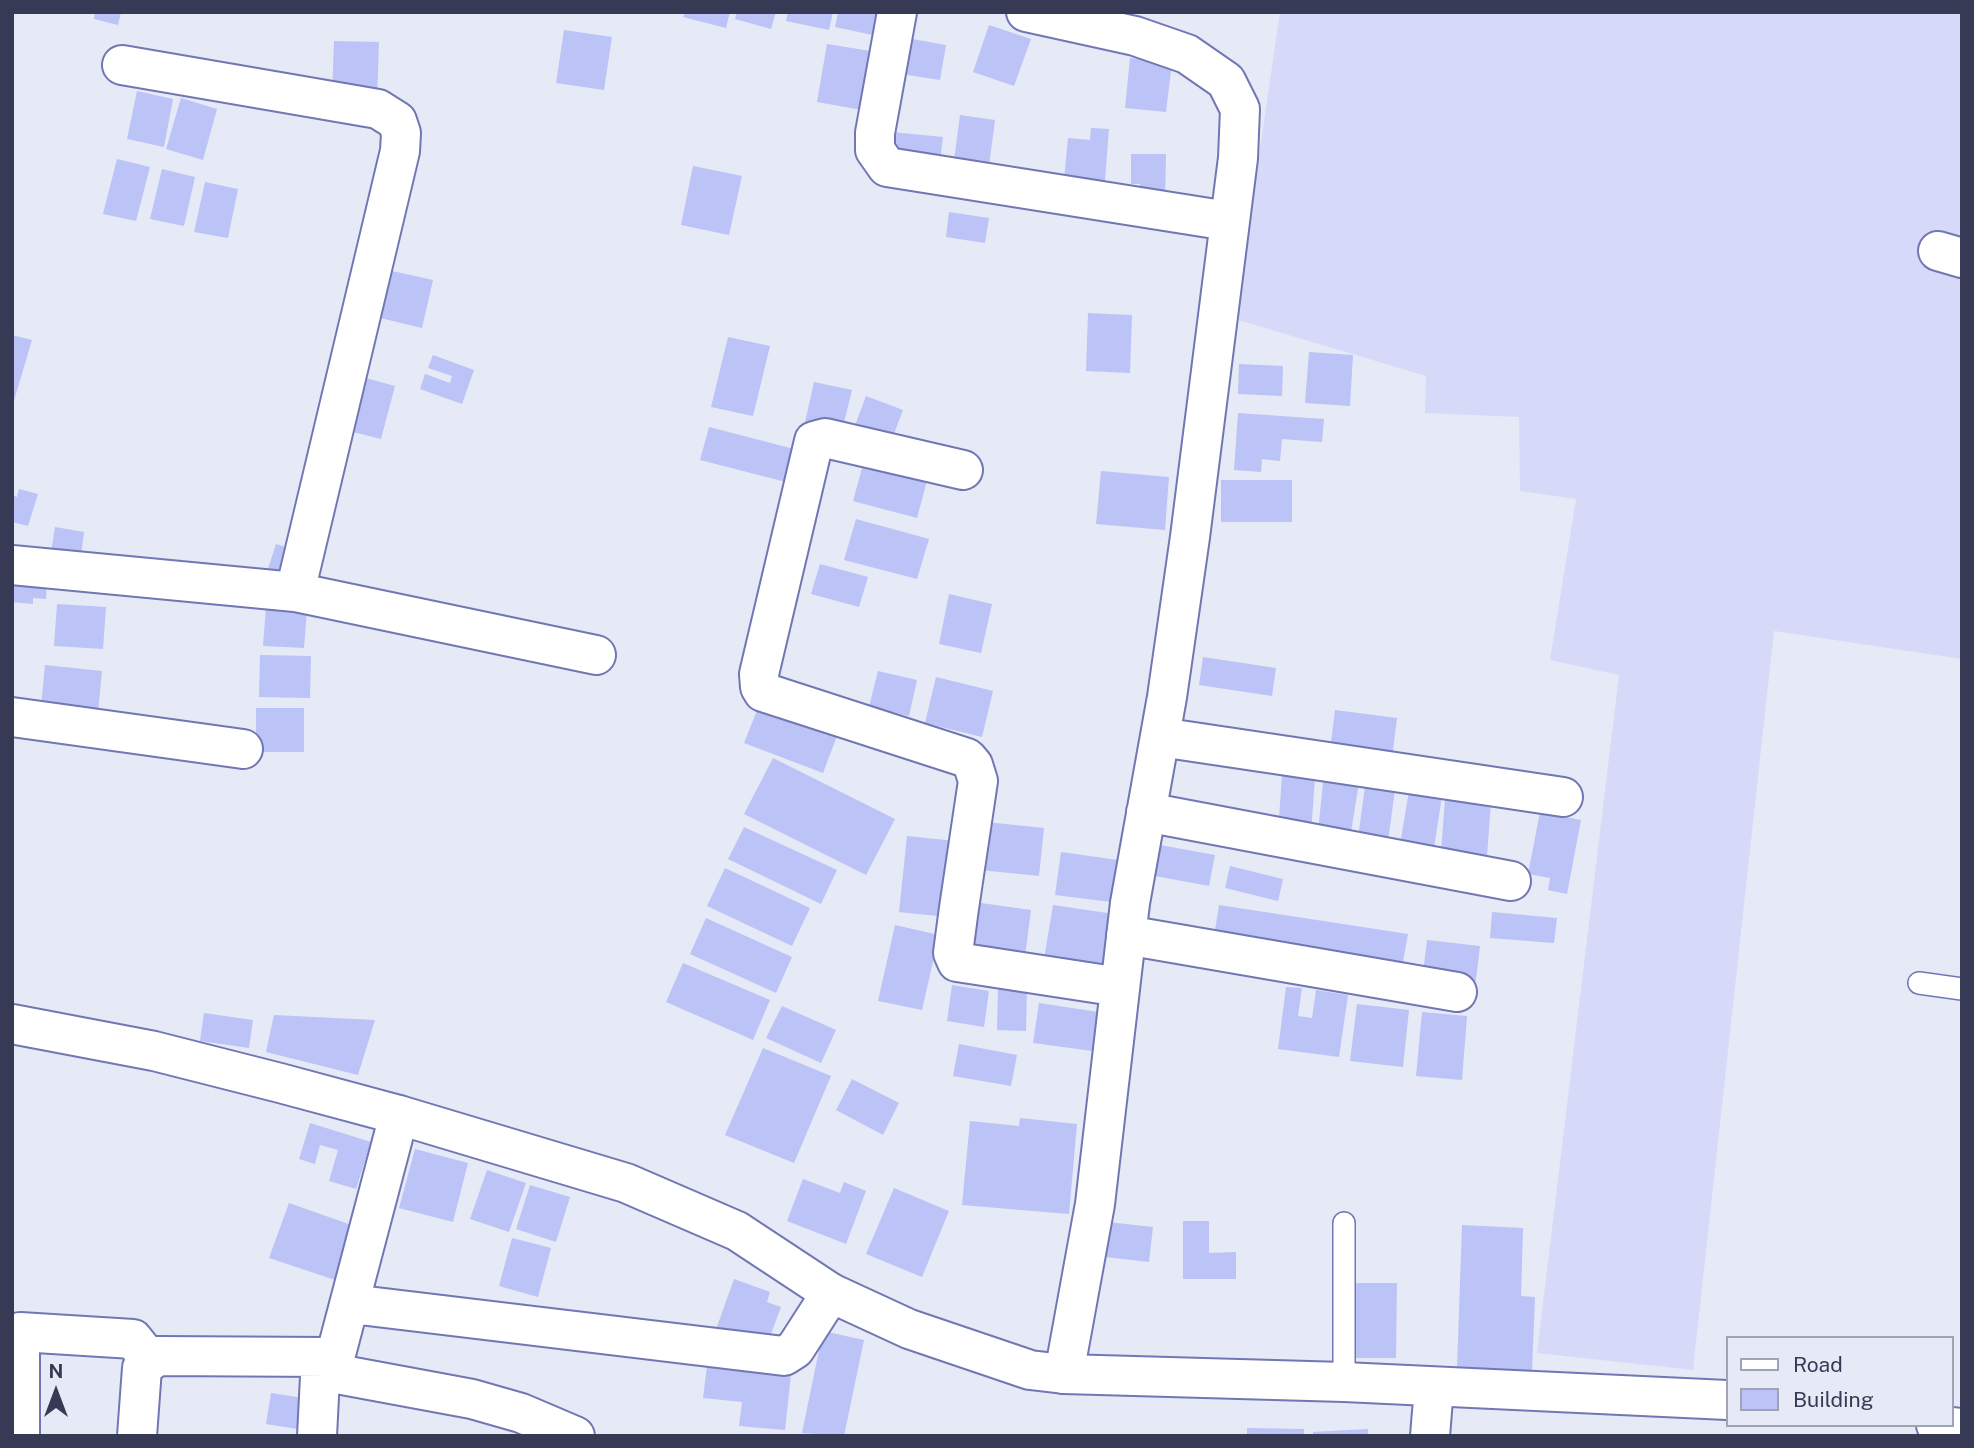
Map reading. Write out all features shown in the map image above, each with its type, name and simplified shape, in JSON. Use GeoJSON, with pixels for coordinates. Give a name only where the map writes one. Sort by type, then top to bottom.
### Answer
{"type":"FeatureCollection","features":[{"type":"Feature","properties":{"kind":"street"},"geometry":{"type":"LineString","coordinates":[[897,12],[875,132],[879,159],[887,167],[1228,221]]}},
{"type":"Feature","properties":{"kind":"street"},"geometry":{"type":"LineString","coordinates":[[1026,12],[1135,36],[1187,54],[1226,81],[1240,109],[1238,158],[1190,537],[1160,737],[1126,935],[1095,1204],[1064,1374]]}},
{"type":"Feature","properties":{"kind":"street"},"geometry":{"type":"LineString","coordinates":[[122,65],[379,109],[397,121],[401,132],[400,151],[295,592]]}},
{"type":"Feature","properties":{"kind":"street"},"geometry":{"type":"LineString","coordinates":[[963,470],[825,438],[814,441],[759,674],[760,687],[763,692],[967,758],[973,765],[978,781],[958,908],[953,953],[957,962],[1120,987]]}},
{"type":"Feature","properties":{"kind":"street"},"geometry":{"type":"LineString","coordinates":[[12,565],[295,592],[596,655]]}},
{"type":"Feature","properties":{"kind":"street"},"geometry":{"type":"LineString","coordinates":[[12,716],[243,749]]}},
{"type":"Feature","properties":{"kind":"street"},"geometry":{"type":"LineString","coordinates":[[1160,737],[1563,797]]}},
{"type":"Feature","properties":{"kind":"street"},"geometry":{"type":"LineString","coordinates":[[1146,812],[1511,881]]}},
{"type":"Feature","properties":{"kind":"street"},"geometry":{"type":"LineString","coordinates":[[1126,935],[1457,992]]}},
{"type":"Feature","properties":{"kind":"street"},"geometry":{"type":"LineString","coordinates":[[12,1024],[154,1051],[399,1115],[626,1183],[737,1231],[831,1293],[909,1329],[1030,1370],[1064,1374],[1344,1382],[1726,1400]]}},
{"type":"Feature","properties":{"kind":"street"},"geometry":{"type":"LineString","coordinates":[[321,1364],[336,1354],[399,1115]]}},
{"type":"Feature","properties":{"kind":"street"},"geometry":{"type":"LineString","coordinates":[[351,1304],[784,1356],[795,1349],[831,1293]]}},
{"type":"Feature","properties":{"kind":"street"},"geometry":{"type":"LineString","coordinates":[[20,1436],[20,1332],[133,1339],[149,1359]]}},
{"type":"Feature","properties":{"kind":"street"},"geometry":{"type":"LineString","coordinates":[[137,1436],[142,1368],[149,1359],[156,1356],[321,1364],[472,1399],[521,1413],[575,1436]]}},
{"type":"Feature","properties":{"kind":"street"},"geometry":{"type":"LineString","coordinates":[[317,1436],[321,1364]]}},
{"type":"Feature","properties":{"kind":"street"},"geometry":{"type":"LineString","coordinates":[[1430,1436],[1434,1387]]}},
{"type":"Feature","properties":{"kind":"lane"},"geometry":{"type":"LineString","coordinates":[[1919,983],[1962,989]]}},
{"type":"Feature","properties":{"kind":"lane"},"geometry":{"type":"LineString","coordinates":[[1344,1223],[1344,1382]]}},
{"type":"Feature","properties":{"kind":"shaded area"},"geometry":{"type":"Polygon","coordinates":[[[1280,12],[1962,12],[1962,659],[1774,631],[1693,1370],[1537,1353],[1619,675],[1550,660],[1576,499],[1520,491],[1519,417],[1425,413],[1426,376],[1235,319],[1280,12]]]}},
{"type":"Feature","properties":{"kind":"building"},"geometry":{"type":"Polygon","coordinates":[[[95,12],[121,12],[118,25],[94,19],[95,12]]]}},
{"type":"Feature","properties":{"kind":"building"},"geometry":{"type":"Polygon","coordinates":[[[685,12],[730,12],[726,28],[683,17],[685,12]]]}},
{"type":"Feature","properties":{"kind":"building"},"geometry":{"type":"Polygon","coordinates":[[[737,12],[776,12],[771,29],[735,19],[737,12]]]}},
{"type":"Feature","properties":{"kind":"building"},"geometry":{"type":"Polygon","coordinates":[[[788,12],[833,12],[829,30],[786,21],[788,12]]]}},
{"type":"Feature","properties":{"kind":"building"},"geometry":{"type":"Polygon","coordinates":[[[838,12],[893,12],[887,38],[835,27],[838,12]]]}},
{"type":"Feature","properties":{"kind":"building"},"geometry":{"type":"Polygon","coordinates":[[[989,25],[1031,39],[1014,86],[973,72],[989,25]]]}},
{"type":"Feature","properties":{"kind":"building"},"geometry":{"type":"Polygon","coordinates":[[[564,30],[612,37],[604,90],[556,83],[564,30]]]}},
{"type":"Feature","properties":{"kind":"building"},"geometry":{"type":"Polygon","coordinates":[[[901,37],[946,45],[940,80],[895,73],[901,37]]]}},
{"type":"Feature","properties":{"kind":"building"},"geometry":{"type":"Polygon","coordinates":[[[334,41],[379,42],[377,98],[332,97],[334,41]]]}},
{"type":"Feature","properties":{"kind":"building"},"geometry":{"type":"Polygon","coordinates":[[[827,44],[883,53],[873,112],[817,102],[827,44]]]}},
{"type":"Feature","properties":{"kind":"building"},"geometry":{"type":"Polygon","coordinates":[[[1130,58],[1172,62],[1166,112],[1125,108],[1130,58]]]}},
{"type":"Feature","properties":{"kind":"building"},"geometry":{"type":"Polygon","coordinates":[[[137,91],[173,99],[164,147],[127,139],[137,91]]]}},
{"type":"Feature","properties":{"kind":"building"},"geometry":{"type":"Polygon","coordinates":[[[181,98],[217,109],[203,160],[166,149],[181,98]]]}},
{"type":"Feature","properties":{"kind":"building"},"geometry":{"type":"Polygon","coordinates":[[[960,115],[995,120],[987,181],[952,176],[960,115]]]}},
{"type":"Feature","properties":{"kind":"building"},"geometry":{"type":"Polygon","coordinates":[[[1091,128],[1109,129],[1104,193],[1063,190],[1068,138],[1090,140],[1091,128]]]}},
{"type":"Feature","properties":{"kind":"building"},"geometry":{"type":"Polygon","coordinates":[[[892,132],[943,137],[939,170],[889,165],[892,132]]]}},
{"type":"Feature","properties":{"kind":"building"},"geometry":{"type":"Polygon","coordinates":[[[1131,154],[1166,154],[1165,201],[1140,201],[1140,184],[1131,184],[1131,154]]]}},
{"type":"Feature","properties":{"kind":"building"},"geometry":{"type":"Polygon","coordinates":[[[117,159],[150,167],[136,221],[103,214],[117,159]]]}},
{"type":"Feature","properties":{"kind":"building"},"geometry":{"type":"Polygon","coordinates":[[[693,166],[742,176],[729,235],[681,225],[693,166]]]}},
{"type":"Feature","properties":{"kind":"building"},"geometry":{"type":"Polygon","coordinates":[[[162,169],[195,177],[184,226],[150,219],[162,169]]]}},
{"type":"Feature","properties":{"kind":"building"},"geometry":{"type":"Polygon","coordinates":[[[205,182],[238,189],[228,238],[194,232],[205,182]]]}},
{"type":"Feature","properties":{"kind":"building"},"geometry":{"type":"Polygon","coordinates":[[[949,212],[989,218],[985,243],[946,237],[949,212]]]}},
{"type":"Feature","properties":{"kind":"building"},"geometry":{"type":"Polygon","coordinates":[[[383,269],[433,280],[422,328],[372,316],[383,269]]]}},
{"type":"Feature","properties":{"kind":"building"},"geometry":{"type":"Polygon","coordinates":[[[1088,313],[1132,315],[1130,373],[1086,371],[1088,313]]]}},
{"type":"Feature","properties":{"kind":"building"},"geometry":{"type":"Polygon","coordinates":[[[12,335],[32,340],[13,404],[12,404],[12,335]]]}},
{"type":"Feature","properties":{"kind":"building"},"geometry":{"type":"Polygon","coordinates":[[[728,337],[770,346],[753,416],[711,407],[728,337]]]}},
{"type":"Feature","properties":{"kind":"building"},"geometry":{"type":"Polygon","coordinates":[[[1309,352],[1353,355],[1350,406],[1305,403],[1309,352]]]}},
{"type":"Feature","properties":{"kind":"building"},"geometry":{"type":"Polygon","coordinates":[[[433,355],[474,370],[462,404],[420,389],[425,374],[450,383],[452,376],[428,368],[433,355]]]}},
{"type":"Feature","properties":{"kind":"building"},"geometry":{"type":"Polygon","coordinates":[[[1239,364],[1283,366],[1282,396],[1238,394],[1239,364]]]}},
{"type":"Feature","properties":{"kind":"building"},"geometry":{"type":"Polygon","coordinates":[[[355,375],[395,386],[381,439],[341,429],[355,375]]]}},
{"type":"Feature","properties":{"kind":"building"},"geometry":{"type":"Polygon","coordinates":[[[814,382],[852,390],[840,439],[803,431],[814,382]]]}},
{"type":"Feature","properties":{"kind":"building"},"geometry":{"type":"Polygon","coordinates":[[[866,396],[903,410],[888,450],[851,436],[866,396]]]}},
{"type":"Feature","properties":{"kind":"building"},"geometry":{"type":"Polygon","coordinates":[[[1238,413],[1324,419],[1322,442],[1282,439],[1280,461],[1262,459],[1261,472],[1234,470],[1238,413]]]}},
{"type":"Feature","properties":{"kind":"building"},"geometry":{"type":"Polygon","coordinates":[[[709,427],[798,450],[790,483],[700,460],[709,427]]]}},
{"type":"Feature","properties":{"kind":"building"},"geometry":{"type":"Polygon","coordinates":[[[864,461],[928,477],[917,518],[853,501],[864,461]]]}},
{"type":"Feature","properties":{"kind":"building"},"geometry":{"type":"Polygon","coordinates":[[[1101,471],[1169,477],[1165,530],[1096,524],[1101,471]]]}},
{"type":"Feature","properties":{"kind":"building"},"geometry":{"type":"Polygon","coordinates":[[[1221,480],[1292,480],[1292,522],[1221,522],[1221,480]]]}},
{"type":"Feature","properties":{"kind":"building"},"geometry":{"type":"Polygon","coordinates":[[[19,489],[38,494],[28,526],[12,522],[12,495],[17,497],[19,489]]]}},
{"type":"Feature","properties":{"kind":"building"},"geometry":{"type":"Polygon","coordinates":[[[856,519],[929,539],[917,579],[844,560],[856,519]]]}},
{"type":"Feature","properties":{"kind":"building"},"geometry":{"type":"Polygon","coordinates":[[[55,527],[84,532],[80,564],[50,559],[55,527]]]}},
{"type":"Feature","properties":{"kind":"building"},"geometry":{"type":"Polygon","coordinates":[[[276,544],[302,552],[291,586],[265,578],[276,544]]]}},
{"type":"Feature","properties":{"kind":"building"},"geometry":{"type":"Polygon","coordinates":[[[820,564],[868,577],[859,607],[811,594],[820,564]]]}},
{"type":"Feature","properties":{"kind":"building"},"geometry":{"type":"Polygon","coordinates":[[[12,572],[47,581],[46,599],[33,598],[33,604],[12,602],[12,572]]]}},
{"type":"Feature","properties":{"kind":"building"},"geometry":{"type":"Polygon","coordinates":[[[949,594],[992,604],[981,653],[939,644],[949,594]]]}},
{"type":"Feature","properties":{"kind":"building"},"geometry":{"type":"Polygon","coordinates":[[[57,604],[106,607],[103,649],[54,646],[57,604]]]}},
{"type":"Feature","properties":{"kind":"building"},"geometry":{"type":"Polygon","coordinates":[[[266,607],[307,610],[304,648],[263,646],[266,607]]]}},
{"type":"Feature","properties":{"kind":"building"},"geometry":{"type":"Polygon","coordinates":[[[260,655],[311,656],[310,698],[259,697],[260,655]]]}},
{"type":"Feature","properties":{"kind":"building"},"geometry":{"type":"Polygon","coordinates":[[[1203,657],[1276,668],[1272,696],[1199,685],[1203,657]]]}},
{"type":"Feature","properties":{"kind":"building"},"geometry":{"type":"Polygon","coordinates":[[[45,665],[102,671],[97,722],[40,717],[45,665]]]}},
{"type":"Feature","properties":{"kind":"building"},"geometry":{"type":"Polygon","coordinates":[[[878,671],[917,680],[909,716],[869,707],[878,671]]]}},
{"type":"Feature","properties":{"kind":"building"},"geometry":{"type":"Polygon","coordinates":[[[936,677],[993,691],[982,737],[925,723],[936,677]]]}},
{"type":"Feature","properties":{"kind":"building"},"geometry":{"type":"Polygon","coordinates":[[[762,698],[840,728],[823,773],[744,743],[762,698]]]}},
{"type":"Feature","properties":{"kind":"building"},"geometry":{"type":"Polygon","coordinates":[[[256,708],[304,708],[304,752],[256,752],[256,708]]]}},
{"type":"Feature","properties":{"kind":"building"},"geometry":{"type":"Polygon","coordinates":[[[1335,710],[1397,718],[1392,758],[1330,751],[1335,710]]]}},
{"type":"Feature","properties":{"kind":"building"},"geometry":{"type":"Polygon","coordinates":[[[773,758],[895,819],[866,875],[744,814],[773,758]]]}},
{"type":"Feature","properties":{"kind":"building"},"geometry":{"type":"Polygon","coordinates":[[[1324,773],[1360,777],[1349,844],[1317,841],[1324,773]]]}},
{"type":"Feature","properties":{"kind":"building"},"geometry":{"type":"Polygon","coordinates":[[[1282,775],[1315,777],[1311,834],[1278,833],[1282,775]]]}},
{"type":"Feature","properties":{"kind":"building"},"geometry":{"type":"Polygon","coordinates":[[[1366,779],[1396,783],[1387,848],[1357,845],[1366,779]]]}},
{"type":"Feature","properties":{"kind":"building"},"geometry":{"type":"Polygon","coordinates":[[[1409,791],[1442,796],[1432,861],[1398,856],[1409,791]]]}},
{"type":"Feature","properties":{"kind":"building"},"geometry":{"type":"Polygon","coordinates":[[[1445,799],[1491,802],[1487,856],[1441,852],[1445,799]]]}},
{"type":"Feature","properties":{"kind":"building"},"geometry":{"type":"Polygon","coordinates":[[[1540,812],[1581,820],[1567,894],[1548,890],[1550,878],[1528,874],[1540,812]]]}},
{"type":"Feature","properties":{"kind":"building"},"geometry":{"type":"Polygon","coordinates":[[[986,822],[1044,828],[1039,876],[980,870],[986,822]]]}},
{"type":"Feature","properties":{"kind":"building"},"geometry":{"type":"Polygon","coordinates":[[[744,827],[837,870],[821,904],[728,859],[744,827]]]}},
{"type":"Feature","properties":{"kind":"building"},"geometry":{"type":"Polygon","coordinates":[[[907,836],[955,841],[947,917],[899,912],[907,836]]]}},
{"type":"Feature","properties":{"kind":"building"},"geometry":{"type":"Polygon","coordinates":[[[1160,845],[1215,855],[1209,886],[1155,876],[1160,845]]]}},
{"type":"Feature","properties":{"kind":"building"},"geometry":{"type":"Polygon","coordinates":[[[1061,852],[1125,861],[1119,903],[1055,895],[1061,852]]]}},
{"type":"Feature","properties":{"kind":"building"},"geometry":{"type":"Polygon","coordinates":[[[1230,866],[1283,879],[1278,901],[1225,888],[1230,866]]]}},
{"type":"Feature","properties":{"kind":"building"},"geometry":{"type":"Polygon","coordinates":[[[725,868],[810,908],[792,946],[707,906],[725,868]]]}},
{"type":"Feature","properties":{"kind":"building"},"geometry":{"type":"Polygon","coordinates":[[[974,902],[1031,910],[1024,964],[967,956],[974,902]]]}},
{"type":"Feature","properties":{"kind":"building"},"geometry":{"type":"Polygon","coordinates":[[[1053,905],[1114,914],[1106,969],[1044,959],[1053,905]]]}},
{"type":"Feature","properties":{"kind":"building"},"geometry":{"type":"Polygon","coordinates":[[[1219,905],[1408,934],[1401,973],[1213,943],[1219,905]]]}},
{"type":"Feature","properties":{"kind":"building"},"geometry":{"type":"Polygon","coordinates":[[[1492,912],[1557,918],[1554,943],[1490,938],[1492,912]]]}},
{"type":"Feature","properties":{"kind":"building"},"geometry":{"type":"Polygon","coordinates":[[[706,918],[792,957],[776,993],[690,954],[706,918]]]}},
{"type":"Feature","properties":{"kind":"building"},"geometry":{"type":"Polygon","coordinates":[[[895,925],[939,935],[922,1010],[878,1001],[895,925]]]}},
{"type":"Feature","properties":{"kind":"building"},"geometry":{"type":"Polygon","coordinates":[[[1427,940],[1480,946],[1475,988],[1422,981],[1427,940]]]}},
{"type":"Feature","properties":{"kind":"building"},"geometry":{"type":"Polygon","coordinates":[[[683,963],[770,1000],[753,1040],[666,1002],[683,963]]]}},
{"type":"Feature","properties":{"kind":"building"},"geometry":{"type":"Polygon","coordinates":[[[952,985],[989,991],[984,1027],[947,1021],[952,985]]]}},
{"type":"Feature","properties":{"kind":"building"},"geometry":{"type":"Polygon","coordinates":[[[998,987],[1027,988],[1026,1031],[997,1030],[998,987]]]}},
{"type":"Feature","properties":{"kind":"building"},"geometry":{"type":"Polygon","coordinates":[[[1286,987],[1302,988],[1298,1016],[1312,1018],[1316,990],[1348,995],[1339,1057],[1278,1049],[1286,987]]]}},
{"type":"Feature","properties":{"kind":"building"},"geometry":{"type":"Polygon","coordinates":[[[1039,1003],[1105,1013],[1100,1052],[1033,1043],[1039,1003]]]}},
{"type":"Feature","properties":{"kind":"building"},"geometry":{"type":"Polygon","coordinates":[[[1357,1004],[1409,1010],[1403,1067],[1350,1061],[1357,1004]]]}},
{"type":"Feature","properties":{"kind":"building"},"geometry":{"type":"Polygon","coordinates":[[[782,1006],[836,1030],[821,1063],[766,1038],[782,1006]]]}},
{"type":"Feature","properties":{"kind":"building"},"geometry":{"type":"Polygon","coordinates":[[[1422,1012],[1467,1016],[1462,1080],[1416,1076],[1422,1012]]]}},
{"type":"Feature","properties":{"kind":"building"},"geometry":{"type":"Polygon","coordinates":[[[204,1013],[253,1020],[249,1048],[200,1041],[204,1013]]]}},
{"type":"Feature","properties":{"kind":"building"},"geometry":{"type":"Polygon","coordinates":[[[274,1015],[375,1020],[358,1075],[266,1052],[274,1015]]]}},
{"type":"Feature","properties":{"kind":"building"},"geometry":{"type":"Polygon","coordinates":[[[959,1044],[1017,1055],[1011,1086],[953,1076],[959,1044]]]}},
{"type":"Feature","properties":{"kind":"building"},"geometry":{"type":"Polygon","coordinates":[[[763,1048],[831,1076],[794,1163],[725,1135],[763,1048]]]}},
{"type":"Feature","properties":{"kind":"building"},"geometry":{"type":"Polygon","coordinates":[[[852,1079],[899,1103],[883,1135],[836,1110],[852,1079]]]}},
{"type":"Feature","properties":{"kind":"building"},"geometry":{"type":"Polygon","coordinates":[[[1020,1118],[1077,1124],[1069,1214],[962,1205],[970,1121],[1019,1126],[1020,1118]]]}},
{"type":"Feature","properties":{"kind":"building"},"geometry":{"type":"Polygon","coordinates":[[[310,1123],[371,1142],[356,1189],[329,1181],[338,1150],[320,1145],[315,1164],[299,1159],[310,1123]]]}},
{"type":"Feature","properties":{"kind":"building"},"geometry":{"type":"Polygon","coordinates":[[[415,1149],[468,1163],[453,1222],[399,1208],[415,1149]]]}},
{"type":"Feature","properties":{"kind":"building"},"geometry":{"type":"Polygon","coordinates":[[[487,1170],[526,1183],[509,1232],[470,1219],[487,1170]]]}},
{"type":"Feature","properties":{"kind":"building"},"geometry":{"type":"Polygon","coordinates":[[[803,1179],[840,1193],[844,1182],[866,1191],[846,1244],[787,1221],[803,1179]]]}},
{"type":"Feature","properties":{"kind":"building"},"geometry":{"type":"Polygon","coordinates":[[[530,1185],[570,1197],[556,1242],[516,1229],[530,1185]]]}},
{"type":"Feature","properties":{"kind":"building"},"geometry":{"type":"Polygon","coordinates":[[[894,1188],[949,1211],[922,1277],[866,1254],[894,1188]]]}},
{"type":"Feature","properties":{"kind":"building"},"geometry":{"type":"Polygon","coordinates":[[[289,1203],[357,1227],[338,1281],[269,1258],[289,1203]]]}},
{"type":"Feature","properties":{"kind":"building"},"geometry":{"type":"Polygon","coordinates":[[[1099,1221],[1153,1227],[1149,1262],[1096,1256],[1099,1221]]]}},
{"type":"Feature","properties":{"kind":"building"},"geometry":{"type":"Polygon","coordinates":[[[1183,1221],[1209,1221],[1209,1253],[1236,1252],[1236,1279],[1183,1279],[1183,1221]]]}},
{"type":"Feature","properties":{"kind":"building"},"geometry":{"type":"Polygon","coordinates":[[[1462,1225],[1523,1228],[1521,1296],[1535,1297],[1532,1371],[1457,1368],[1462,1225]]]}},
{"type":"Feature","properties":{"kind":"building"},"geometry":{"type":"Polygon","coordinates":[[[512,1238],[551,1248],[538,1297],[499,1286],[512,1238]]]}},
{"type":"Feature","properties":{"kind":"building"},"geometry":{"type":"Polygon","coordinates":[[[734,1279],[770,1292],[767,1302],[781,1307],[764,1353],[714,1335],[734,1279]]]}},
{"type":"Feature","properties":{"kind":"building"},"geometry":{"type":"Polygon","coordinates":[[[1350,1283],[1397,1283],[1396,1358],[1350,1358],[1350,1283]]]}},
{"type":"Feature","properties":{"kind":"building"},"geometry":{"type":"Polygon","coordinates":[[[823,1331],[864,1340],[844,1436],[802,1433],[823,1331]]]}},
{"type":"Feature","properties":{"kind":"building"},"geometry":{"type":"Polygon","coordinates":[[[707,1366],[791,1374],[785,1430],[739,1426],[742,1402],[703,1398],[707,1366]]]}},
{"type":"Feature","properties":{"kind":"building"},"geometry":{"type":"Polygon","coordinates":[[[271,1393],[310,1399],[304,1430],[266,1424],[271,1393]]]}},
{"type":"Feature","properties":{"kind":"building"},"geometry":{"type":"Polygon","coordinates":[[[1247,1428],[1304,1429],[1304,1436],[1247,1436],[1247,1428]]]}},
{"type":"Feature","properties":{"kind":"building"},"geometry":{"type":"Polygon","coordinates":[[[1368,1429],[1368,1436],[1313,1436],[1313,1432],[1368,1429]]]}}]}
